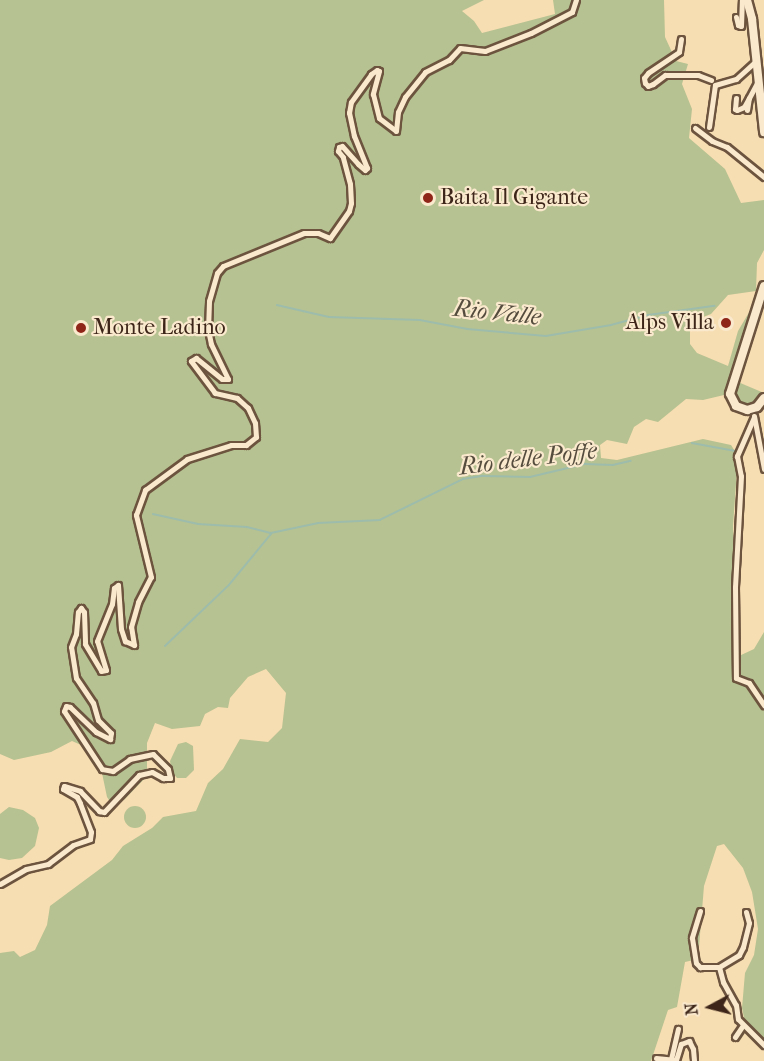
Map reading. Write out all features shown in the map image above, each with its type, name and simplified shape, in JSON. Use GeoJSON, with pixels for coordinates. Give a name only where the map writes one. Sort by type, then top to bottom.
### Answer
{"type":"FeatureCollection","features":[{"type":"Feature","properties":{"kind":"main road"},"geometry":{"type":"LineString","coordinates":[[747,0],[764,132]]}},
{"type":"Feature","properties":{"kind":"main road"},"geometry":{"type":"LineString","coordinates":[[764,286],[730,387],[731,400],[741,409],[753,413],[764,399]]}},
{"type":"Feature","properties":{"kind":"street"},"geometry":{"type":"LineString","coordinates":[[0,884],[26,869],[48,864],[73,845],[90,839],[91,832],[80,803],[77,797],[63,789],[64,786],[80,791],[99,811],[104,812],[139,775],[152,772],[163,778],[170,778],[168,769],[153,754],[137,756],[113,771],[102,769],[89,747],[81,741],[64,708],[69,707],[96,732],[110,739],[111,733],[98,720],[93,703],[76,678],[70,647],[76,634],[78,612],[81,608],[84,612],[85,644],[101,671],[106,670],[97,641],[112,604],[114,588],[118,585],[121,629],[125,641],[134,645],[131,627],[138,602],[151,577],[136,515],[145,490],[187,459],[231,445],[246,445],[256,437],[255,423],[248,408],[237,398],[215,393],[191,361],[196,358],[222,379],[228,379],[211,344],[208,330],[209,301],[217,273],[223,266],[304,233],[318,233],[330,238],[345,217],[351,203],[350,184],[343,157],[338,151],[339,147],[342,146],[365,170],[367,168],[349,120],[349,106],[377,70],[374,94],[376,106],[380,118],[396,130],[398,112],[405,97],[426,72],[449,60],[460,48],[485,51],[531,33],[572,12],[576,0]]}},
{"type":"Feature","properties":{"kind":"street"},"geometry":{"type":"LineString","coordinates":[[736,17],[741,27],[742,0]]}},
{"type":"Feature","properties":{"kind":"street"},"geometry":{"type":"LineString","coordinates":[[681,39],[679,51],[648,73],[645,83],[648,86],[664,75],[698,75],[707,80],[725,81]]}},
{"type":"Feature","properties":{"kind":"street"},"geometry":{"type":"LineString","coordinates":[[709,127],[715,85],[736,79],[756,61]]}},
{"type":"Feature","properties":{"kind":"street"},"geometry":{"type":"LineString","coordinates":[[736,98],[735,109],[737,110],[744,107],[758,81]]}},
{"type":"Feature","properties":{"kind":"street"},"geometry":{"type":"LineString","coordinates":[[747,110],[749,98]]}},
{"type":"Feature","properties":{"kind":"street"},"geometry":{"type":"LineString","coordinates":[[695,129],[712,141],[727,147],[764,177]]}},
{"type":"Feature","properties":{"kind":"street"},"geometry":{"type":"LineString","coordinates":[[753,413],[764,469]]}},
{"type":"Feature","properties":{"kind":"street"},"geometry":{"type":"LineString","coordinates":[[753,413],[737,456],[741,478],[735,587],[736,678],[749,683],[764,705]]}},
{"type":"Feature","properties":{"kind":"street"},"geometry":{"type":"LineString","coordinates":[[700,911],[692,938],[696,963],[700,967],[719,968],[739,955],[749,923],[747,912]]}},
{"type":"Feature","properties":{"kind":"street"},"geometry":{"type":"LineString","coordinates":[[719,968],[723,982],[736,1005],[738,1019],[764,1045]]}},
{"type":"Feature","properties":{"kind":"street"},"geometry":{"type":"LineString","coordinates":[[735,1036],[743,1025]]}},
{"type":"Feature","properties":{"kind":"street"},"geometry":{"type":"LineString","coordinates":[[670,1059],[678,1029]]}},
{"type":"Feature","properties":{"kind":"street"},"geometry":{"type":"LineString","coordinates":[[656,1058],[676,1060],[681,1044],[689,1041],[694,1061]]}},
{"type":"Feature","properties":{"kind":"green space"},"geometry":{"type":"Polygon","coordinates":[[[0,0],[484,0],[462,11],[474,21],[482,33],[555,14],[553,0],[664,0],[665,37],[676,61],[688,64],[682,84],[692,109],[689,138],[725,169],[741,203],[764,200],[764,250],[757,263],[756,291],[728,295],[711,314],[690,322],[690,344],[697,353],[728,366],[738,331],[751,309],[724,395],[703,400],[686,399],[658,422],[646,419],[634,427],[627,444],[607,440],[600,445],[601,458],[617,460],[703,439],[731,445],[738,456],[733,526],[739,656],[754,649],[764,632],[764,1042],[745,1022],[742,1008],[745,973],[754,955],[758,929],[752,892],[743,868],[724,844],[717,846],[704,886],[698,959],[685,962],[677,1007],[668,1010],[651,1061],[0,1061],[0,953],[14,951],[20,957],[35,950],[47,925],[50,906],[112,860],[123,846],[152,828],[163,817],[196,811],[208,783],[223,769],[240,739],[268,742],[282,728],[286,693],[266,669],[248,677],[230,698],[228,708],[218,707],[205,714],[200,726],[172,729],[155,723],[147,743],[147,776],[124,800],[111,803],[107,797],[102,773],[81,745],[72,741],[51,752],[14,760],[0,754],[0,0]]]}},
{"type":"Feature","properties":{"kind":"green space"},"geometry":{"type":"Polygon","coordinates":[[[738,382],[764,393],[761,398],[749,406],[738,402],[735,390],[738,382]]]}},
{"type":"Feature","properties":{"kind":"green space"},"geometry":{"type":"Polygon","coordinates":[[[186,742],[193,746],[194,770],[186,778],[177,778],[172,772],[170,761],[178,744],[186,742]]]}},
{"type":"Feature","properties":{"kind":"green space"},"geometry":{"type":"Polygon","coordinates":[[[135,806],[143,809],[146,817],[143,825],[135,828],[127,825],[124,817],[127,809],[135,806]]]}},
{"type":"Feature","properties":{"kind":"green space"},"geometry":{"type":"Polygon","coordinates":[[[9,807],[23,810],[35,818],[39,828],[35,846],[22,858],[9,860],[0,858],[0,814],[9,807]]]}},
{"type":"Feature","properties":{"kind":"waterway","name":"Rio Valle"},"geometry":{"type":"LineString","coordinates":[[277,305],[329,317],[420,320],[467,329],[546,336],[611,325],[648,315],[714,306]]}},
{"type":"Feature","properties":{"kind":"waterway","name":"Rio delle Poffe"},"geometry":{"type":"LineString","coordinates":[[692,443],[735,451]]}},
{"type":"Feature","properties":{"kind":"waterway","name":"Rio delle Poffe"},"geometry":{"type":"LineString","coordinates":[[153,514],[198,524],[247,527],[271,533],[318,523],[380,520],[463,479],[483,476],[530,477],[585,464],[613,465],[631,461]]}},
{"type":"Feature","properties":{"kind":"waterway"},"geometry":{"type":"LineString","coordinates":[[165,646],[229,585],[271,534]]}},
{"type":"Feature","properties":{"kind":"place","name":"Baita Il Gigante"},"geometry":{"type":"Point","coordinates":[428,198]}},
{"type":"Feature","properties":{"kind":"place","name":"Alps Villa"},"geometry":{"type":"Point","coordinates":[726,323]}},
{"type":"Feature","properties":{"kind":"place","name":"Monte Ladino"},"geometry":{"type":"Point","coordinates":[81,328]}}]}
